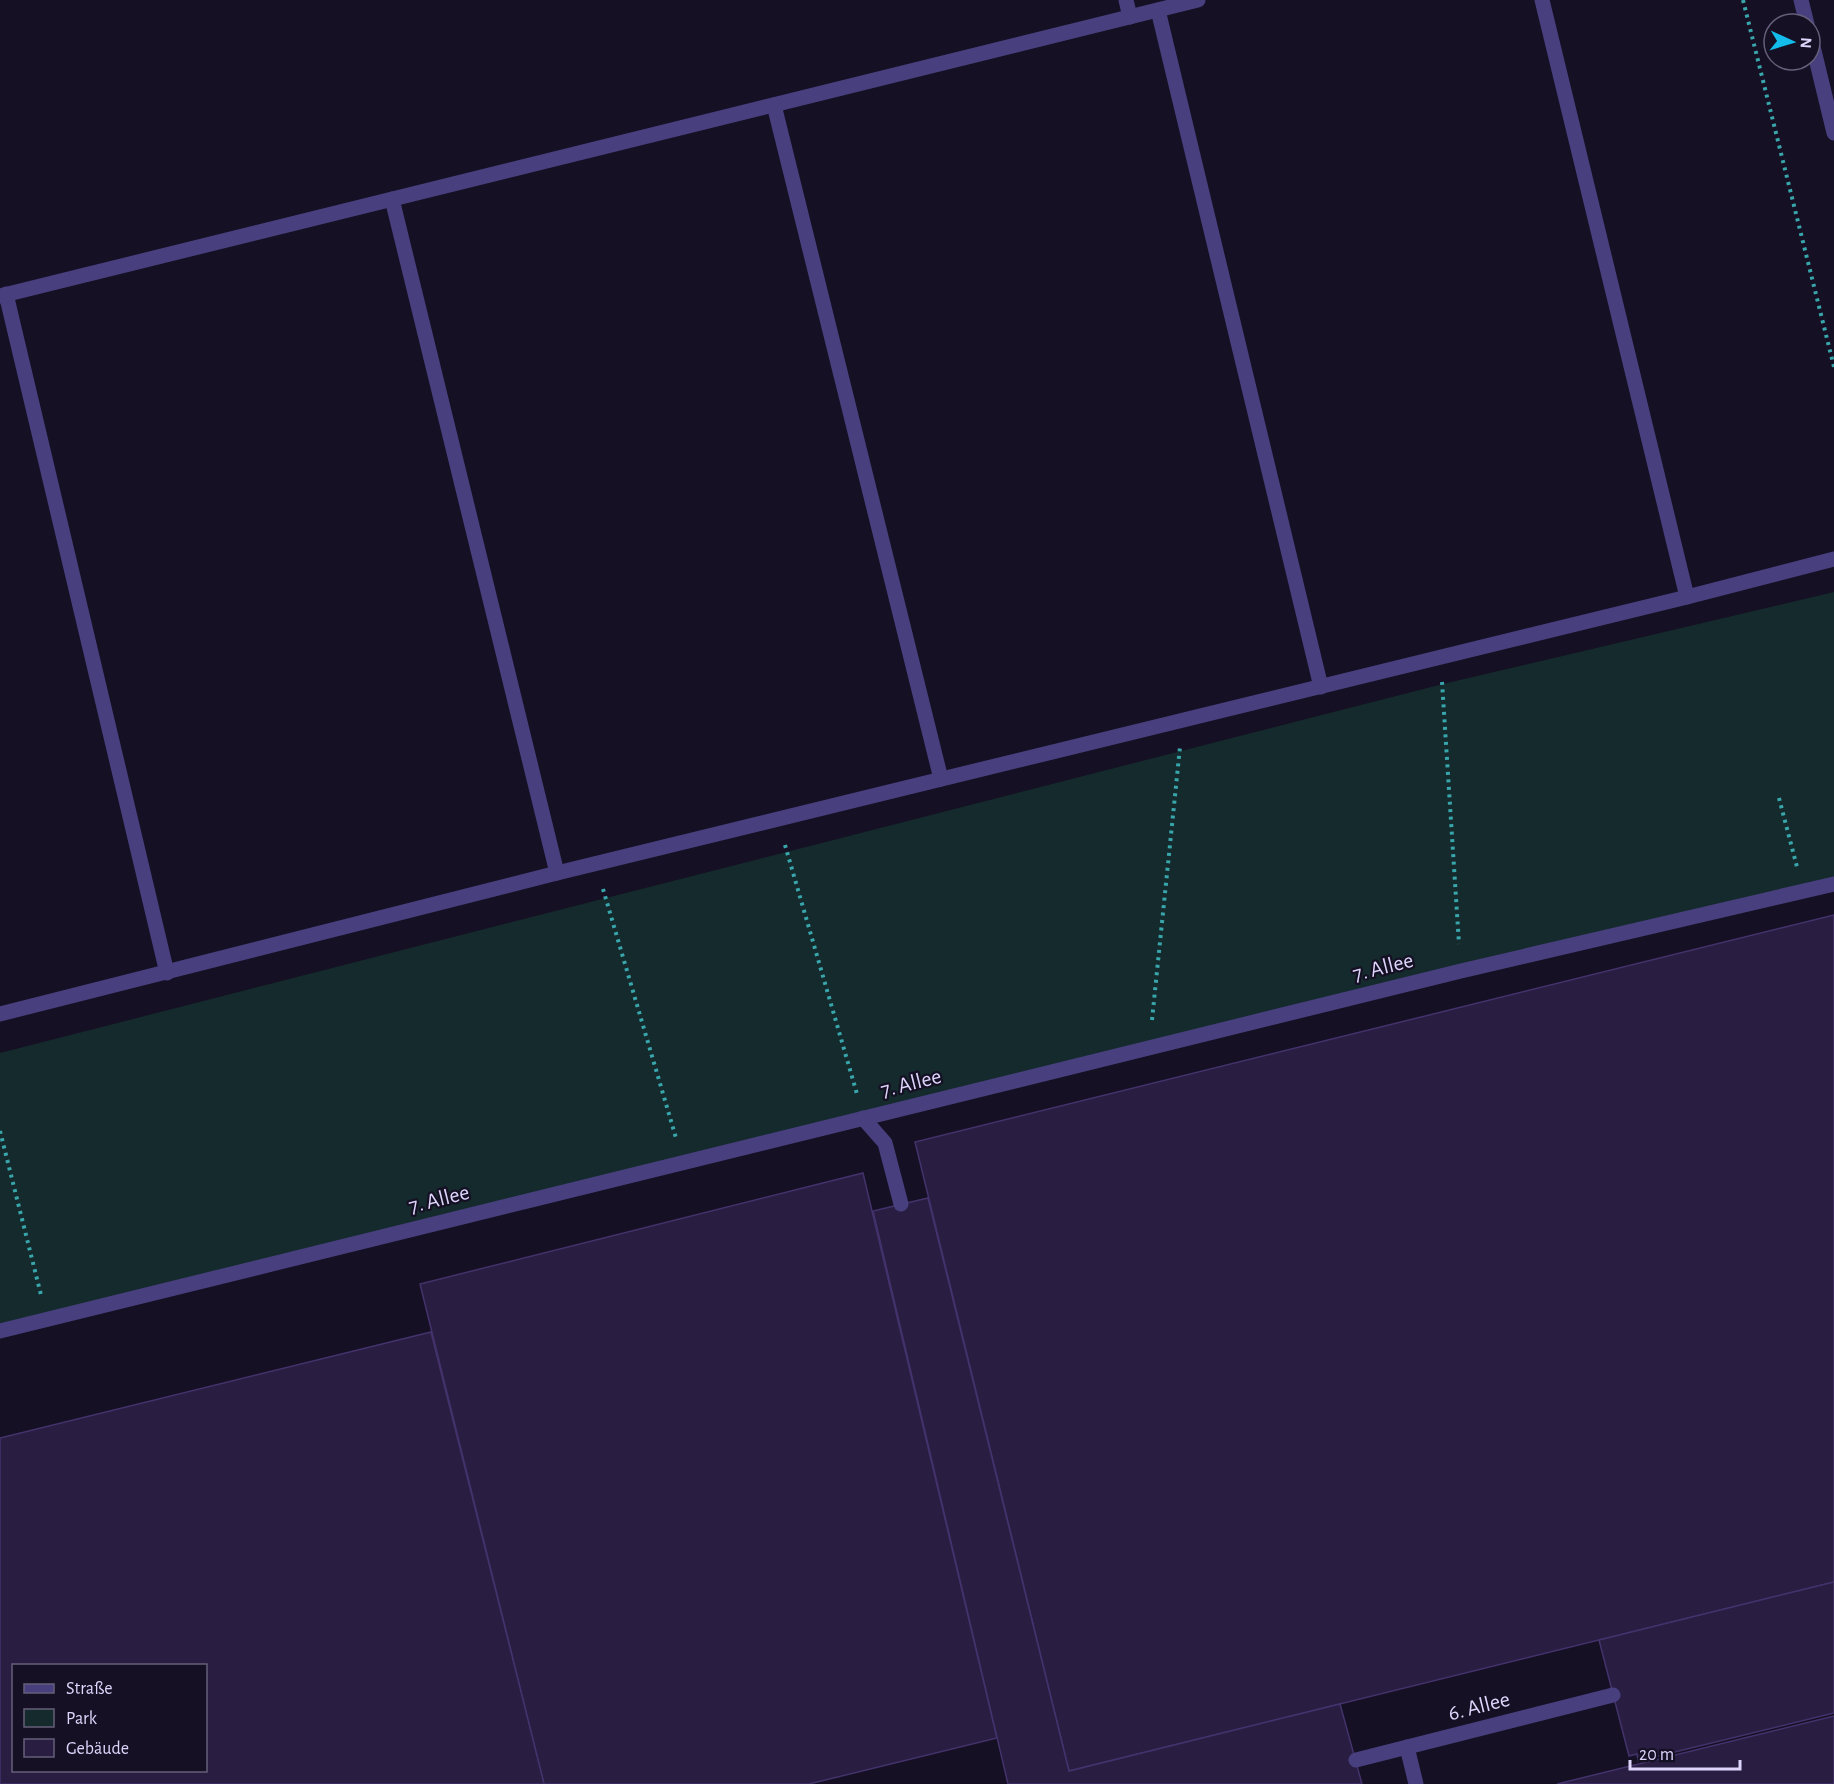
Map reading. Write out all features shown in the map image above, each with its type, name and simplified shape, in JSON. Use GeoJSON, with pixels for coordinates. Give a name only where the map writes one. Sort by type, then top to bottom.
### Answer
{"type":"FeatureCollection","features":[{"type":"Feature","properties":{"kind":"street"},"geometry":{"type":"LineString","coordinates":[[1126,0],[1130,17]]}},
{"type":"Feature","properties":{"kind":"street"},"geometry":{"type":"LineString","coordinates":[[167,973],[3,295],[1198,0]]}},
{"type":"Feature","properties":{"kind":"street"},"geometry":{"type":"LineString","coordinates":[[1542,0],[1687,597]]}},
{"type":"Feature","properties":{"kind":"street"},"geometry":{"type":"LineString","coordinates":[[1158,10],[1321,687]]}},
{"type":"Feature","properties":{"kind":"street"},"geometry":{"type":"LineString","coordinates":[[1819,72],[1834,133]]}},
{"type":"Feature","properties":{"kind":"street"},"geometry":{"type":"LineString","coordinates":[[774,105],[941,779]]}},
{"type":"Feature","properties":{"kind":"street"},"geometry":{"type":"LineString","coordinates":[[392,199],[557,873]]}},
{"type":"Feature","properties":{"kind":"street"},"geometry":{"type":"LineString","coordinates":[[0,1014],[595,863],[1183,721],[1834,559]]}},
{"type":"Feature","properties":{"kind":"street","name":"7. Allee"},"geometry":{"type":"LineString","coordinates":[[0,1331],[1461,971],[1834,884]]}},
{"type":"Feature","properties":{"kind":"street"},"geometry":{"type":"LineString","coordinates":[[864,1118],[885,1143],[901,1204]]}},
{"type":"Feature","properties":{"kind":"street","name":"6. Allee"},"geometry":{"type":"LineString","coordinates":[[1356,1760],[1612,1695]]}},
{"type":"Feature","properties":{"kind":"street"},"geometry":{"type":"LineString","coordinates":[[1407,1747],[1416,1784]]}},
{"type":"Feature","properties":{"kind":"path"},"geometry":{"type":"LineString","coordinates":[[1743,0],[1834,367]]}},
{"type":"Feature","properties":{"kind":"path"},"geometry":{"type":"LineString","coordinates":[[1439,658],[1461,971]]}},
{"type":"Feature","properties":{"kind":"path"},"geometry":{"type":"LineString","coordinates":[[1150,1047],[1183,721]]}},
{"type":"Feature","properties":{"kind":"path"},"geometry":{"type":"LineString","coordinates":[[1779,798],[1803,891]]}},
{"type":"Feature","properties":{"kind":"path"},"geometry":{"type":"LineString","coordinates":[[779,819],[864,1118]]}},
{"type":"Feature","properties":{"kind":"path"},"geometry":{"type":"LineString","coordinates":[[595,863],[683,1162]]}},
{"type":"Feature","properties":{"kind":"path"},"geometry":{"type":"LineString","coordinates":[[0,1131],[47,1318]]}},
{"type":"Feature","properties":{"kind":"green space"},"geometry":{"type":"Polygon","coordinates":[[[1834,592],[1834,884],[0,1331],[0,1053],[1443,684],[1834,592]]]}},
{"type":"Feature","properties":{"kind":"building"},"geometry":{"type":"Polygon","coordinates":[[[1834,915],[1834,1582],[1069,1771],[915,1142],[1834,915]]]}},
{"type":"Feature","properties":{"kind":"building"},"geometry":{"type":"Polygon","coordinates":[[[863,1173],[997,1738],[809,1784],[544,1784],[420,1284],[863,1173]]]}},
{"type":"Feature","properties":{"kind":"building"},"geometry":{"type":"Polygon","coordinates":[[[928,1198],[1069,1771],[1340,1704],[1362,1784],[1008,1784],[873,1211],[928,1198]]]}},
{"type":"Feature","properties":{"kind":"building"},"geometry":{"type":"Polygon","coordinates":[[[431,1332],[544,1784],[0,1784],[0,1438],[431,1332]]]}},
{"type":"Feature","properties":{"kind":"building"},"geometry":{"type":"Polygon","coordinates":[[[1834,1582],[1834,1713],[1638,1761],[1637,1754],[1629,1756],[1599,1640],[1834,1582]]]}},
{"type":"Feature","properties":{"kind":"building"},"geometry":{"type":"Polygon","coordinates":[[[1834,1716],[1834,1784],[1557,1784],[1834,1716]]]}}]}
